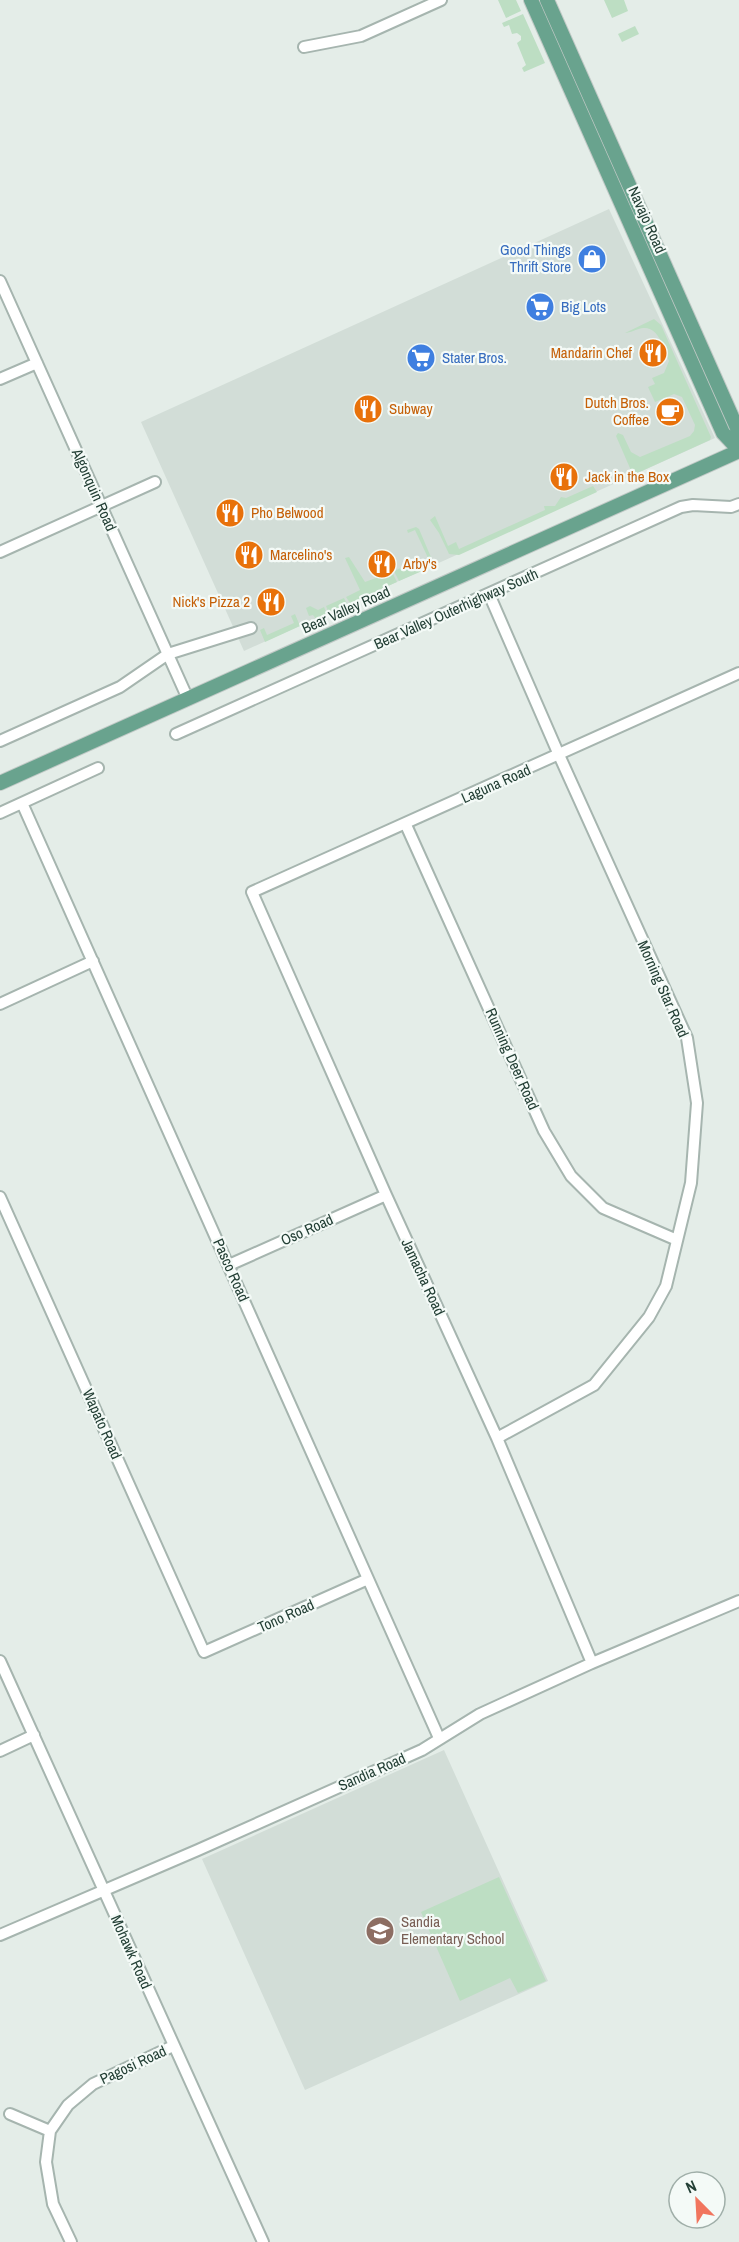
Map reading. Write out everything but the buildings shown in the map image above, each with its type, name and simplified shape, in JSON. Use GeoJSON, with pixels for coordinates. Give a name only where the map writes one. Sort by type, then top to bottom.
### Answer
{"type":"FeatureCollection","features":[{"type":"Feature","properties":{"kind":"main road","name":"Navajo Road"},"geometry":{"type":"LineString","coordinates":[[531,0],[723,433],[739,451]]}},
{"type":"Feature","properties":{"kind":"main road","name":"Navajo Road"},"geometry":{"type":"LineString","coordinates":[[547,0],[736,428],[739,445]]}},
{"type":"Feature","properties":{"kind":"main road","name":"Bear Valley Road"},"geometry":{"type":"LineString","coordinates":[[0,783],[739,451]]}},
{"type":"Feature","properties":{"kind":"street"},"geometry":{"type":"LineString","coordinates":[[304,47],[361,36],[441,0]]}},
{"type":"Feature","properties":{"kind":"street","name":"Algonquin Road"},"geometry":{"type":"LineString","coordinates":[[0,281],[188,699]]}},
{"type":"Feature","properties":{"kind":"street"},"geometry":{"type":"LineString","coordinates":[[0,379],[37,363]]}},
{"type":"Feature","properties":{"kind":"street"},"geometry":{"type":"LineString","coordinates":[[0,552],[155,482]]}},
{"type":"Feature","properties":{"kind":"street","name":"Bear Valley Outerhighway South"},"geometry":{"type":"LineString","coordinates":[[177,734],[681,507],[693,505],[731,507],[739,504]]}},
{"type":"Feature","properties":{"kind":"street","name":"Morning Star Road"},"geometry":{"type":"LineString","coordinates":[[489,594],[687,1038],[697,1103],[691,1183],[666,1286],[649,1317],[594,1385],[497,1438]]}},
{"type":"Feature","properties":{"kind":"street"},"geometry":{"type":"LineString","coordinates":[[0,741],[120,687],[168,654],[251,628]]}},
{"type":"Feature","properties":{"kind":"street","name":"Laguna Road"},"geometry":{"type":"LineString","coordinates":[[252,892],[739,674]]}},
{"type":"Feature","properties":{"kind":"street"},"geometry":{"type":"LineString","coordinates":[[0,813],[98,768]]}},
{"type":"Feature","properties":{"kind":"street","name":"Pasco Road"},"geometry":{"type":"LineString","coordinates":[[22,803],[439,1738]]}},
{"type":"Feature","properties":{"kind":"street","name":"Running Deer Road"},"geometry":{"type":"LineString","coordinates":[[406,825],[544,1131],[571,1176],[603,1208],[677,1240]]}},
{"type":"Feature","properties":{"kind":"street","name":"Jamacha Road"},"geometry":{"type":"LineString","coordinates":[[252,892],[497,1438],[592,1663]]}},
{"type":"Feature","properties":{"kind":"street"},"geometry":{"type":"LineString","coordinates":[[0,1004],[93,961]]}},
{"type":"Feature","properties":{"kind":"street","name":"Oso Road"},"geometry":{"type":"LineString","coordinates":[[229,1265],[386,1195]]}},
{"type":"Feature","properties":{"kind":"street","name":"Wapato Road"},"geometry":{"type":"LineString","coordinates":[[0,1197],[204,1652]]}},
{"type":"Feature","properties":{"kind":"street","name":"Tono Road"},"geometry":{"type":"LineString","coordinates":[[204,1652],[368,1579]]}},
{"type":"Feature","properties":{"kind":"street","name":"Sandia Road"},"geometry":{"type":"LineString","coordinates":[[0,1935],[422,1750],[480,1714],[592,1663],[738,1605]]}},
{"type":"Feature","properties":{"kind":"street","name":"Mohawk Road"},"geometry":{"type":"LineString","coordinates":[[0,1661],[263,2242]]}},
{"type":"Feature","properties":{"kind":"street"},"geometry":{"type":"LineString","coordinates":[[0,1750],[34,1735]]}},
{"type":"Feature","properties":{"kind":"street","name":"Pagosi Road"},"geometry":{"type":"LineString","coordinates":[[71,2242],[53,2204],[46,2162],[50,2131],[68,2105],[93,2084],[173,2046]]}},
{"type":"Feature","properties":{"kind":"street"},"geometry":{"type":"LineString","coordinates":[[10,2114],[50,2131]]}},
{"type":"Feature","properties":{"kind":"shaded area"},"geometry":{"type":"Polygon","coordinates":[[[609,209],[715,438],[244,651],[141,422],[609,209]]]}},
{"type":"Feature","properties":{"kind":"shaded area","name":"Sandia Elementary School"},"geometry":{"type":"Polygon","coordinates":[[[444,1750],[548,1981],[305,2090],[202,1859],[444,1750]]]}},
{"type":"Feature","properties":{"kind":"green space"},"geometry":{"type":"Polygon","coordinates":[[[498,0],[516,0],[521,11],[506,18],[498,0]]]}},
{"type":"Feature","properties":{"kind":"green space"},"geometry":{"type":"Polygon","coordinates":[[[604,0],[624,0],[628,11],[612,18],[604,0]]]}},
{"type":"Feature","properties":{"kind":"green space"},"geometry":{"type":"Polygon","coordinates":[[[523,14],[545,63],[524,72],[522,68],[526,65],[517,43],[521,40],[521,36],[517,33],[512,34],[509,25],[504,27],[502,23],[523,14]]]}},
{"type":"Feature","properties":{"kind":"green space"},"geometry":{"type":"Polygon","coordinates":[[[635,26],[639,34],[622,42],[618,34],[635,26]]]}},
{"type":"Feature","properties":{"kind":"green space"},"geometry":{"type":"Polygon","coordinates":[[[654,319],[661,325],[711,437],[710,440],[633,475],[616,436],[618,433],[623,435],[631,452],[640,457],[690,436],[695,425],[682,397],[674,394],[655,402],[648,387],[655,384],[652,378],[664,373],[669,361],[657,334],[648,328],[625,333],[654,319]]]}},
{"type":"Feature","properties":{"kind":"green space"},"geometry":{"type":"Polygon","coordinates":[[[593,486],[597,492],[459,555],[449,554],[430,520],[435,516],[448,546],[456,542],[459,549],[545,510],[544,506],[555,506],[561,497],[566,498],[593,486]]]}},
{"type":"Feature","properties":{"kind":"green space"},"geometry":{"type":"Polygon","coordinates":[[[416,527],[419,529],[433,562],[430,563],[429,568],[399,581],[394,571],[405,566],[408,571],[429,560],[415,530],[408,533],[407,530],[416,527]]]}},
{"type":"Feature","properties":{"kind":"green space"},"geometry":{"type":"Polygon","coordinates":[[[349,557],[365,582],[392,572],[397,582],[350,603],[346,597],[360,590],[345,558],[349,557]]]}},
{"type":"Feature","properties":{"kind":"green space"},"geometry":{"type":"Polygon","coordinates":[[[344,598],[347,604],[329,613],[326,606],[344,598]]]}},
{"type":"Feature","properties":{"kind":"green space"},"geometry":{"type":"Polygon","coordinates":[[[310,606],[318,610],[324,607],[327,614],[316,619],[313,615],[309,616],[306,608],[310,606]]]}},
{"type":"Feature","properties":{"kind":"green space"},"geometry":{"type":"Polygon","coordinates":[[[295,614],[300,626],[265,642],[260,630],[264,628],[267,635],[294,623],[291,616],[295,614]]]}},
{"type":"Feature","properties":{"kind":"green space"},"geometry":{"type":"Polygon","coordinates":[[[499,1877],[546,1981],[518,1993],[510,1978],[460,2001],[421,1912],[499,1877]]]}},
{"type":"Feature","properties":{"kind":"place","name":"Good Things Thrift Store"},"geometry":{"type":"Point","coordinates":[592,259]}},
{"type":"Feature","properties":{"kind":"place","name":"Big Lots"},"geometry":{"type":"Point","coordinates":[540,307]}},
{"type":"Feature","properties":{"kind":"place","name":"Mandarin Chef"},"geometry":{"type":"Point","coordinates":[653,353]}},
{"type":"Feature","properties":{"kind":"place","name":"Stater Bros."},"geometry":{"type":"Point","coordinates":[421,358]}},
{"type":"Feature","properties":{"kind":"place","name":"Subway"},"geometry":{"type":"Point","coordinates":[368,409]}},
{"type":"Feature","properties":{"kind":"place","name":"Dutch Bros. Coffee"},"geometry":{"type":"Point","coordinates":[670,412]}},
{"type":"Feature","properties":{"kind":"place","name":"Jack in the Box"},"geometry":{"type":"Point","coordinates":[564,477]}},
{"type":"Feature","properties":{"kind":"place","name":"Pho Belwood"},"geometry":{"type":"Point","coordinates":[230,513]}},
{"type":"Feature","properties":{"kind":"place","name":"Marcelino's"},"geometry":{"type":"Point","coordinates":[249,555]}},
{"type":"Feature","properties":{"kind":"place","name":"Arby's"},"geometry":{"type":"Point","coordinates":[382,564]}},
{"type":"Feature","properties":{"kind":"place","name":"Nick's Pizza 2"},"geometry":{"type":"Point","coordinates":[271,602]}},
{"type":"Feature","properties":{"kind":"place","name":"Sandia Elementary School"},"geometry":{"type":"Point","coordinates":[380,1931]}}]}
